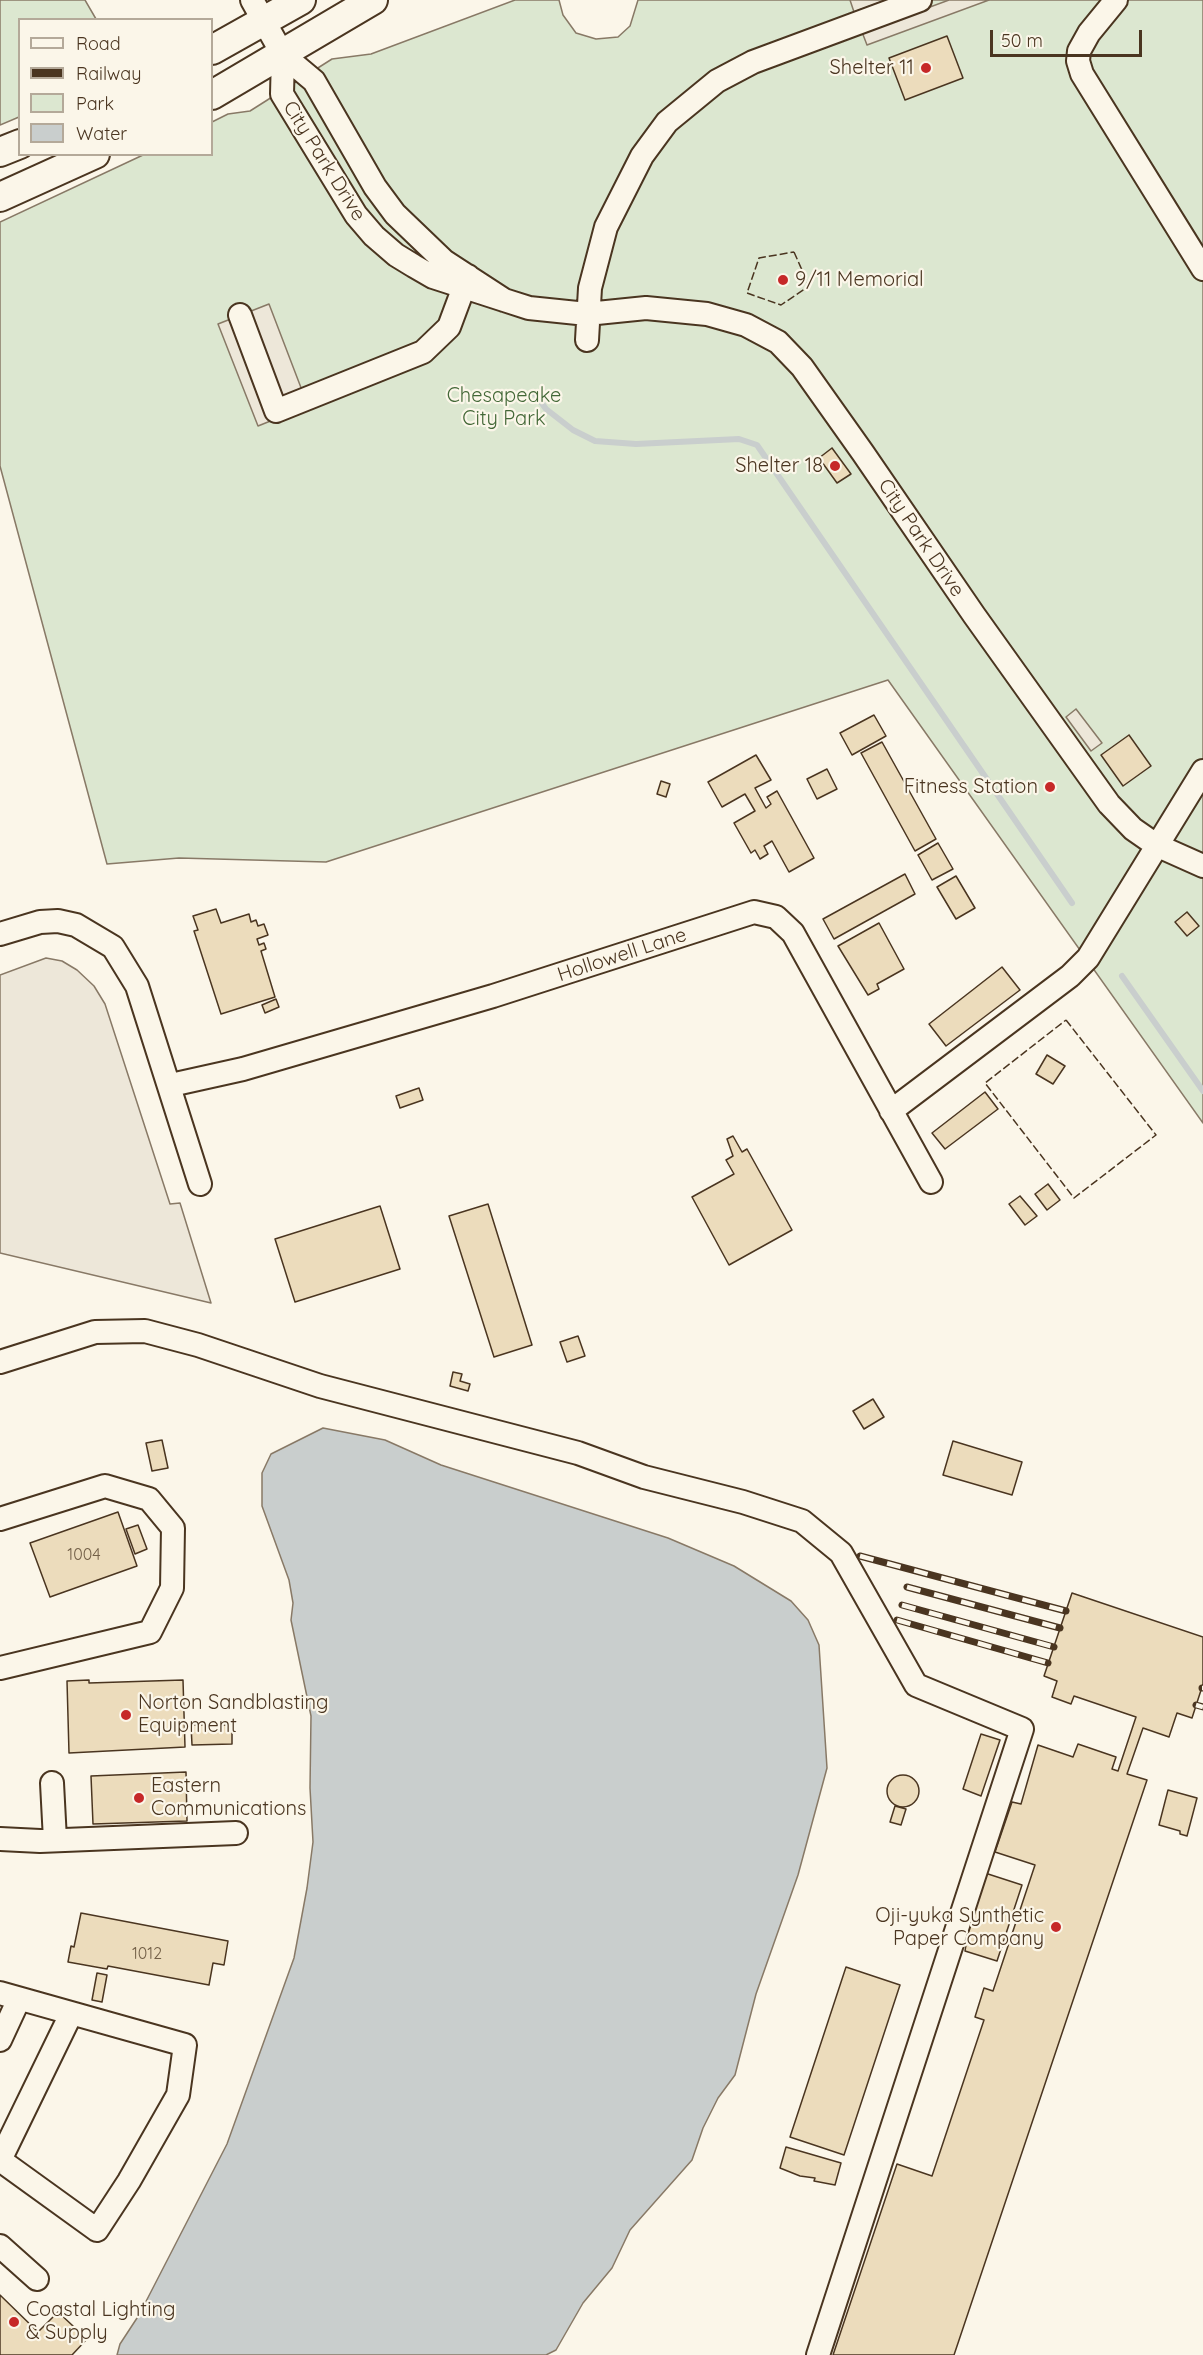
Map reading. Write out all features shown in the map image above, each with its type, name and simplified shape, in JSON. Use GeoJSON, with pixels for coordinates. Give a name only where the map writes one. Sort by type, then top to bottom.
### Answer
{"type":"FeatureCollection","features":[{"type":"Feature","properties":{"kind":"main road"},"geometry":{"type":"LineString","coordinates":[[213,49],[258,10],[301,0]]}},
{"type":"Feature","properties":{"kind":"main road"},"geometry":{"type":"LineString","coordinates":[[213,94],[373,0]]}},
{"type":"Feature","properties":{"kind":"main road"},"geometry":{"type":"LineString","coordinates":[[0,152],[18,145]]}},
{"type":"Feature","properties":{"kind":"main road"},"geometry":{"type":"LineString","coordinates":[[0,197],[91,156]]}},
{"type":"Feature","properties":{"kind":"street"},"geometry":{"type":"LineString","coordinates":[[587,340],[590,288],[600,244],[614,206],[642,156],[668,122],[684,106],[717,81],[753,62],[920,0]]}},
{"type":"Feature","properties":{"kind":"street"},"geometry":{"type":"LineString","coordinates":[[1116,0],[1089,33],[1079,51],[1078,61],[1082,74],[1203,268]]}},
{"type":"Feature","properties":{"kind":"street"},"geometry":{"type":"LineString","coordinates":[[258,10],[283,55]]}},
{"type":"Feature","properties":{"kind":"street","name":"City Park Drive"},"geometry":{"type":"LineString","coordinates":[[283,55],[314,81],[375,186],[394,214],[466,282]]}},
{"type":"Feature","properties":{"kind":"street","name":"City Park Drive"},"geometry":{"type":"LineString","coordinates":[[283,55],[282,94],[356,215],[374,236],[396,255],[433,277],[466,282],[504,300],[529,308],[587,314],[646,308],[707,314],[746,326],[778,342],[802,367],[974,615],[1109,804],[1133,829],[1156,845],[1203,866]]}},
{"type":"Feature","properties":{"kind":"street"},"geometry":{"type":"LineString","coordinates":[[240,315],[276,411],[423,352],[449,327],[466,282]]}},
{"type":"Feature","properties":{"kind":"street"},"geometry":{"type":"LineString","coordinates":[[891,1111],[1070,976],[1088,958],[1203,771]]}},
{"type":"Feature","properties":{"kind":"street","name":"Hollowell Lane"},"geometry":{"type":"LineString","coordinates":[[171,1086],[243,1070],[493,996],[754,912],[776,917],[793,933],[931,1182]]}},
{"type":"Feature","properties":{"kind":"street"},"geometry":{"type":"LineString","coordinates":[[0,934],[40,922],[58,921],[76,925],[113,947],[138,986],[200,1184]]}},
{"type":"Feature","properties":{"kind":"street"},"geometry":{"type":"LineString","coordinates":[[0,1362],[94,1332],[145,1331],[198,1345],[320,1386],[578,1453],[644,1477],[802,1521],[841,1553],[916,1685],[1022,1729],[818,2355]]}},
{"type":"Feature","properties":{"kind":"street"},"geometry":{"type":"LineString","coordinates":[[0,1519],[105,1486],[149,1499],[173,1528],[172,1588],[150,1632],[0,1668]]}},
{"type":"Feature","properties":{"kind":"street"},"geometry":{"type":"LineString","coordinates":[[52,1783],[55,1840]]}},
{"type":"Feature","properties":{"kind":"street"},"geometry":{"type":"LineString","coordinates":[[0,1839],[55,1840],[236,1833]]}},
{"type":"Feature","properties":{"kind":"street"},"geometry":{"type":"LineString","coordinates":[[0,2040],[9,1996],[186,2045],[178,2095],[129,2181],[97,2230],[0,2160],[71,2014]]}},
{"type":"Feature","properties":{"kind":"street"},"geometry":{"type":"LineString","coordinates":[[0,2246],[37,2279]]}},
{"type":"Feature","properties":{"kind":"green space"},"geometry":{"type":"Polygon","coordinates":[[[0,0],[85,0],[95,18],[18,18],[18,117],[0,125],[0,0]]]}},
{"type":"Feature","properties":{"kind":"green space","name":"Chesapeake City Park"},"geometry":{"type":"Polygon","coordinates":[[[515,0],[559,0],[563,15],[576,33],[596,39],[618,37],[630,26],[638,0],[1203,0],[1203,1123],[888,680],[326,862],[179,858],[107,864],[0,466],[0,222],[141,156],[213,156],[213,122],[228,114],[250,111],[332,59],[371,54],[515,0]]]}},
{"type":"Feature","properties":{"kind":"shaded area"},"geometry":{"type":"Polygon","coordinates":[[[850,0],[886,0],[854,12],[850,0]]]}},
{"type":"Feature","properties":{"kind":"shaded area"},"geometry":{"type":"Polygon","coordinates":[[[949,0],[989,0],[867,45],[862,32],[949,0]]]}},
{"type":"Feature","properties":{"kind":"shaded area"},"geometry":{"type":"Polygon","coordinates":[[[269,304],[308,406],[258,426],[218,324],[269,304]]]}},
{"type":"Feature","properties":{"kind":"shaded area"},"geometry":{"type":"Polygon","coordinates":[[[1076,709],[1102,743],[1091,751],[1066,717],[1076,709]]]}},
{"type":"Feature","properties":{"kind":"shaded area"},"geometry":{"type":"Polygon","coordinates":[[[46,958],[62,961],[77,970],[94,986],[105,1004],[170,1204],[180,1203],[211,1303],[0,1253],[0,975],[46,958]]]}},
{"type":"Feature","properties":{"kind":"water"},"geometry":{"type":"Polygon","coordinates":[[[323,1428],[385,1440],[441,1465],[668,1538],[734,1566],[791,1601],[808,1620],[819,1645],[827,1768],[798,1875],[756,1994],[735,2075],[718,2098],[703,2128],[692,2160],[630,2230],[612,2268],[583,2303],[556,2350],[546,2355],[117,2355],[120,2344],[139,2315],[227,2144],[294,1958],[313,1842],[310,1788],[311,1716],[291,1620],[293,1603],[289,1580],[262,1506],[262,1473],[271,1454],[323,1428]]]}},
{"type":"Feature","properties":{"kind":"building","name":"Shelter 11"},"geometry":{"type":"Polygon","coordinates":[[[947,36],[963,78],[905,100],[889,58],[947,36]]]}},
{"type":"Feature","properties":{"kind":"building","name":"Shelter 18"},"geometry":{"type":"Polygon","coordinates":[[[832,448],[851,474],[837,483],[819,458],[832,448]]]}},
{"type":"Feature","properties":{"kind":"building"},"geometry":{"type":"Polygon","coordinates":[[[874,715],[886,736],[852,755],[840,733],[874,715]]]}},
{"type":"Feature","properties":{"kind":"building"},"geometry":{"type":"Polygon","coordinates":[[[1129,735],[1151,766],[1123,786],[1101,755],[1129,735]]]}},
{"type":"Feature","properties":{"kind":"building"},"geometry":{"type":"Polygon","coordinates":[[[882,742],[936,839],[915,851],[861,753],[882,742]]]}},
{"type":"Feature","properties":{"kind":"building"},"geometry":{"type":"Polygon","coordinates":[[[756,755],[771,780],[755,788],[766,808],[771,804],[767,797],[777,791],[814,858],[789,872],[772,841],[764,846],[768,854],[760,859],[755,850],[751,853],[734,823],[755,811],[745,794],[722,807],[708,782],[756,755]]]}},
{"type":"Feature","properties":{"kind":"building"},"geometry":{"type":"Polygon","coordinates":[[[827,769],[837,789],[817,799],[807,779],[827,769]]]}},
{"type":"Feature","properties":{"kind":"building"},"geometry":{"type":"Polygon","coordinates":[[[661,781],[670,784],[666,797],[657,794],[661,781]]]}},
{"type":"Feature","properties":{"kind":"building"},"geometry":{"type":"Polygon","coordinates":[[[938,843],[953,869],[932,880],[918,855],[938,843]]]}},
{"type":"Feature","properties":{"kind":"building"},"geometry":{"type":"Polygon","coordinates":[[[905,874],[915,894],[834,939],[823,919],[905,874]]]}},
{"type":"Feature","properties":{"kind":"building"},"geometry":{"type":"Polygon","coordinates":[[[956,876],[975,908],[956,919],[937,887],[956,876]]]}},
{"type":"Feature","properties":{"kind":"building"},"geometry":{"type":"Polygon","coordinates":[[[216,909],[221,923],[249,914],[251,922],[256,920],[258,926],[264,924],[268,935],[257,939],[259,945],[264,943],[266,949],[261,951],[275,997],[221,1014],[194,931],[198,930],[193,916],[216,909]]]}},
{"type":"Feature","properties":{"kind":"building"},"geometry":{"type":"Polygon","coordinates":[[[1187,912],[1199,926],[1187,936],[1175,922],[1187,912]]]}},
{"type":"Feature","properties":{"kind":"building"},"geometry":{"type":"Polygon","coordinates":[[[879,923],[904,969],[877,984],[879,989],[868,995],[838,946],[879,923]]]}},
{"type":"Feature","properties":{"kind":"building"},"geometry":{"type":"Polygon","coordinates":[[[1002,967],[1020,990],[946,1046],[929,1024],[1002,967]]]}},
{"type":"Feature","properties":{"kind":"building"},"geometry":{"type":"Polygon","coordinates":[[[276,999],[279,1007],[265,1013],[262,1005],[276,999]]]}},
{"type":"Feature","properties":{"kind":"building"},"geometry":{"type":"Polygon","coordinates":[[[1047,1055],[1065,1066],[1053,1084],[1036,1074],[1047,1055]]]}},
{"type":"Feature","properties":{"kind":"building"},"geometry":{"type":"Polygon","coordinates":[[[419,1088],[423,1100],[400,1108],[396,1096],[419,1088]]]}},
{"type":"Feature","properties":{"kind":"building"},"geometry":{"type":"Polygon","coordinates":[[[985,1092],[998,1109],[945,1149],[932,1133],[985,1092]]]}},
{"type":"Feature","properties":{"kind":"building"},"geometry":{"type":"Polygon","coordinates":[[[733,1136],[742,1152],[747,1149],[792,1230],[729,1265],[692,1197],[734,1174],[726,1160],[733,1156],[727,1139],[733,1136]]]}},
{"type":"Feature","properties":{"kind":"building"},"geometry":{"type":"Polygon","coordinates":[[[1048,1184],[1060,1200],[1047,1210],[1035,1194],[1048,1184]]]}},
{"type":"Feature","properties":{"kind":"building"},"geometry":{"type":"Polygon","coordinates":[[[1020,1196],[1037,1216],[1025,1225],[1009,1204],[1020,1196]]]}},
{"type":"Feature","properties":{"kind":"building"},"geometry":{"type":"Polygon","coordinates":[[[488,1204],[532,1345],[494,1357],[449,1216],[488,1204]]]}},
{"type":"Feature","properties":{"kind":"building"},"geometry":{"type":"Polygon","coordinates":[[[380,1206],[400,1269],[295,1302],[275,1239],[380,1206]]]}},
{"type":"Feature","properties":{"kind":"building"},"geometry":{"type":"Polygon","coordinates":[[[578,1336],[585,1356],[567,1362],[560,1342],[578,1336]]]}},
{"type":"Feature","properties":{"kind":"building"},"geometry":{"type":"Polygon","coordinates":[[[453,1372],[462,1374],[460,1381],[470,1384],[468,1391],[450,1386],[453,1372]]]}},
{"type":"Feature","properties":{"kind":"building"},"geometry":{"type":"Polygon","coordinates":[[[873,1399],[884,1417],[864,1429],[853,1411],[873,1399]]]}},
{"type":"Feature","properties":{"kind":"building"},"geometry":{"type":"Polygon","coordinates":[[[162,1440],[168,1468],[152,1471],[146,1443],[162,1440]]]}},
{"type":"Feature","properties":{"kind":"building"},"geometry":{"type":"Polygon","coordinates":[[[953,1441],[1022,1462],[1012,1495],[943,1475],[953,1441]]]}},
{"type":"Feature","properties":{"kind":"building"},"geometry":{"type":"Polygon","coordinates":[[[118,1512],[137,1566],[50,1597],[30,1543],[118,1512]]]}},
{"type":"Feature","properties":{"kind":"building"},"geometry":{"type":"Polygon","coordinates":[[[138,1525],[147,1549],[135,1554],[126,1529],[138,1525]]]}},
{"type":"Feature","properties":{"kind":"building","name":"Oji-yuka Synthetic Paper Company"},"geometry":{"type":"Polygon","coordinates":[[[1072,1593],[1203,1637],[1203,1684],[1192,1718],[1177,1713],[1169,1737],[1143,1728],[1127,1774],[1147,1780],[954,2355],[833,2355],[897,2164],[932,2176],[984,2020],[975,2017],[984,1988],[993,1991],[1035,1865],[995,1852],[1012,1802],[1021,1804],[1038,1745],[1073,1757],[1078,1744],[1116,1757],[1112,1769],[1118,1771],[1136,1717],[1074,1696],[1071,1704],[1052,1697],[1057,1681],[1044,1676],[1072,1593]]]}},
{"type":"Feature","properties":{"kind":"building","name":"Norton Sandblasting Equipment"},"geometry":{"type":"Polygon","coordinates":[[[89,1680],[89,1683],[183,1680],[185,1747],[69,1753],[67,1681],[89,1680]]]}},
{"type":"Feature","properties":{"kind":"building"},"geometry":{"type":"Polygon","coordinates":[[[191,1725],[204,1725],[204,1729],[212,1729],[212,1725],[232,1725],[232,1744],[192,1745],[191,1725]]]}},
{"type":"Feature","properties":{"kind":"building"},"geometry":{"type":"Polygon","coordinates":[[[981,1734],[1000,1740],[981,1796],[963,1789],[981,1734]]]}},
{"type":"Feature","properties":{"kind":"building","name":"Eastern Communications"},"geometry":{"type":"Polygon","coordinates":[[[186,1772],[187,1821],[93,1824],[91,1776],[186,1772]]]}},
{"type":"Feature","properties":{"kind":"building"},"geometry":{"type":"Polygon","coordinates":[[[903,1775],[914,1780],[919,1791],[914,1802],[903,1807],[892,1802],[887,1791],[892,1780],[903,1775]]]}},
{"type":"Feature","properties":{"kind":"building"},"geometry":{"type":"Polygon","coordinates":[[[1168,1790],[1197,1798],[1187,1836],[1180,1834],[1180,1831],[1159,1825],[1168,1790]]]}},
{"type":"Feature","properties":{"kind":"building"},"geometry":{"type":"Polygon","coordinates":[[[895,1806],[906,1809],[901,1825],[890,1822],[895,1806]]]}},
{"type":"Feature","properties":{"kind":"building"},"geometry":{"type":"Polygon","coordinates":[[[985,1873],[1022,1885],[997,1961],[965,1951],[968,1933],[966,1933],[985,1873]]]}},
{"type":"Feature","properties":{"kind":"building"},"geometry":{"type":"Polygon","coordinates":[[[81,1913],[228,1941],[224,1965],[213,1963],[209,1985],[108,1966],[107,1969],[68,1962],[71,1946],[74,1947],[81,1913]]]}},
{"type":"Feature","properties":{"kind":"building"},"geometry":{"type":"Polygon","coordinates":[[[846,1967],[900,1985],[844,2155],[790,2137],[846,1967]]]}},
{"type":"Feature","properties":{"kind":"building"},"geometry":{"type":"Polygon","coordinates":[[[97,1973],[107,1975],[102,2002],[92,2000],[97,1973]]]}},
{"type":"Feature","properties":{"kind":"building"},"geometry":{"type":"Polygon","coordinates":[[[786,2147],[841,2163],[835,2185],[814,2181],[815,2178],[800,2176],[780,2168],[786,2147]]]}},
{"type":"Feature","properties":{"kind":"building","name":"Coastal Lighting & Supply"},"geometry":{"type":"Polygon","coordinates":[[[0,2295],[38,2332],[58,2312],[87,2339],[72,2355],[0,2355],[0,2295]]]}},
{"type":"Feature","properties":{"kind":"waterway"},"geometry":{"type":"LineString","coordinates":[[535,394],[546,409],[573,430],[595,441],[636,444],[739,439],[757,445],[1072,903]]}},
{"type":"Feature","properties":{"kind":"waterway"},"geometry":{"type":"LineString","coordinates":[[1122,976],[1203,1091]]}},
{"type":"Feature","properties":{"kind":"railway"},"geometry":{"type":"LineString","coordinates":[[860,1556],[1066,1611]]}},
{"type":"Feature","properties":{"kind":"railway"},"geometry":{"type":"LineString","coordinates":[[907,1587],[1060,1628]]}},
{"type":"Feature","properties":{"kind":"railway"},"geometry":{"type":"LineString","coordinates":[[902,1605],[1054,1647]]}},
{"type":"Feature","properties":{"kind":"railway"},"geometry":{"type":"LineString","coordinates":[[897,1620],[1048,1663]]}},
{"type":"Feature","properties":{"kind":"railway"},"geometry":{"type":"LineString","coordinates":[[1196,1705],[1203,1707]]}},
{"type":"Feature","properties":{"kind":"fence"},"geometry":{"type":"LineString","coordinates":[[794,252],[809,286],[781,305],[747,293],[759,258],[794,252]]}},
{"type":"Feature","properties":{"kind":"fence"},"geometry":{"type":"LineString","coordinates":[[1066,1020],[1156,1135],[1074,1198],[985,1083],[1066,1020]]}},
{"type":"Feature","properties":{"kind":"place","name":"Shelter 11"},"geometry":{"type":"Point","coordinates":[926,68]}},
{"type":"Feature","properties":{"kind":"place","name":"9/11 Memorial"},"geometry":{"type":"Point","coordinates":[783,280]}},
{"type":"Feature","properties":{"kind":"place","name":"Shelter 18"},"geometry":{"type":"Point","coordinates":[835,466]}},
{"type":"Feature","properties":{"kind":"place","name":"Fitness Station"},"geometry":{"type":"Point","coordinates":[1050,787]}},
{"type":"Feature","properties":{"kind":"place","name":"Norton Sandblasting Equipment"},"geometry":{"type":"Point","coordinates":[126,1715]}},
{"type":"Feature","properties":{"kind":"place","name":"Eastern Communications"},"geometry":{"type":"Point","coordinates":[139,1798]}},
{"type":"Feature","properties":{"kind":"place","name":"Oji-yuka Synthetic Paper Company"},"geometry":{"type":"Point","coordinates":[1056,1927]}},
{"type":"Feature","properties":{"kind":"place","name":"Coastal Lighting & Supply"},"geometry":{"type":"Point","coordinates":[14,2322]}}]}
